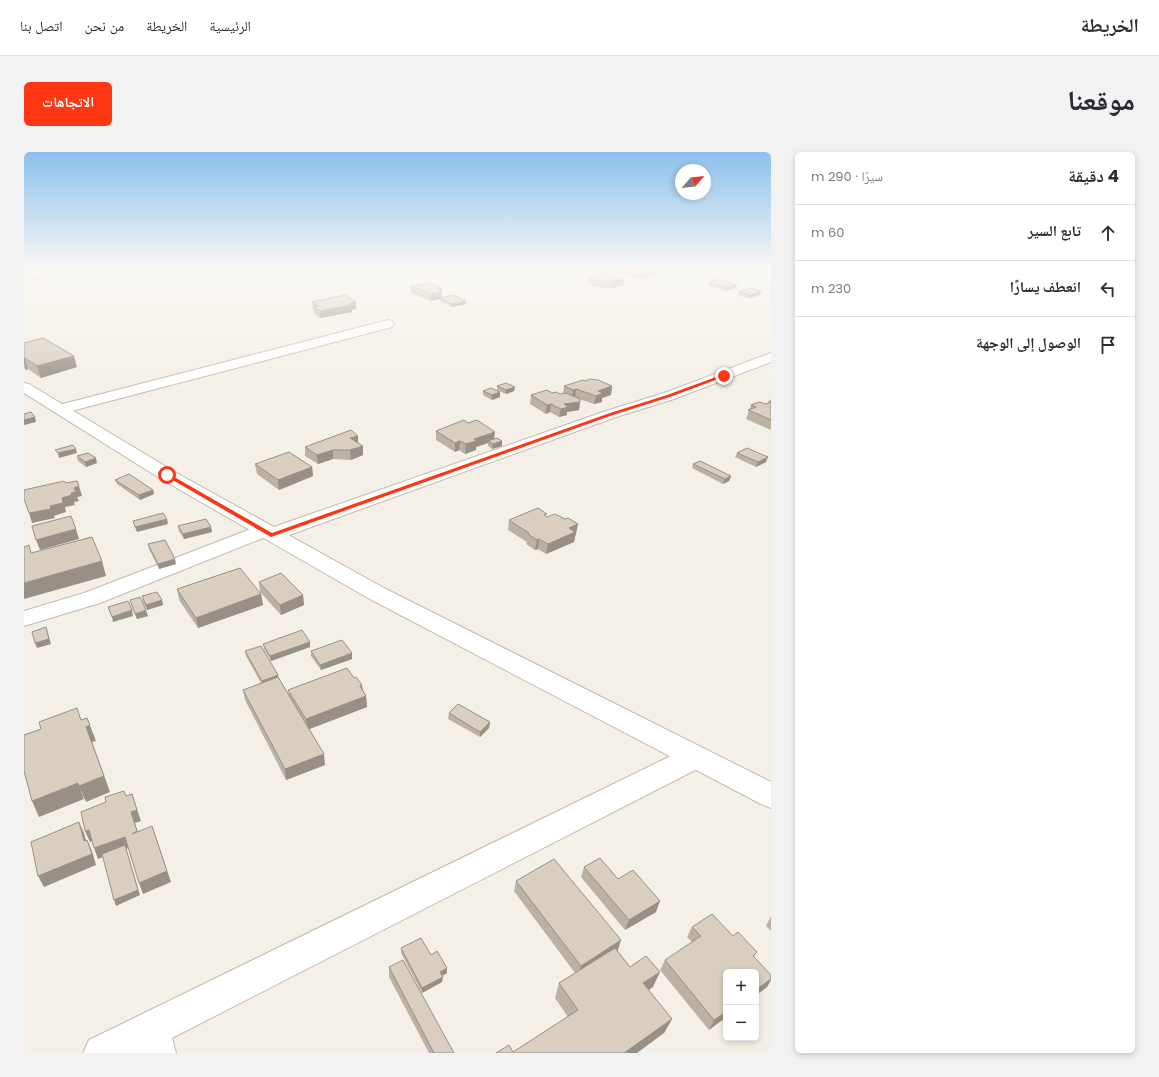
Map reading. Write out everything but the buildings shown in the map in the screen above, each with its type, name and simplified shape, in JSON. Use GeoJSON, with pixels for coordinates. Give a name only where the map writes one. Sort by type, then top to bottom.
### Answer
{"type":"FeatureCollection","features":[{"type":"Feature","properties":{"kind":"street"},"geometry":{"type":"LineString","coordinates":[[60,409],[388,324]]}},
{"type":"Feature","properties":{"kind":"street"},"geometry":{"type":"LineString","coordinates":[[24,619],[92,598],[267,533],[611,414],[669,396],[771,357]]}},
{"type":"Feature","properties":{"kind":"street"},"geometry":{"type":"LineString","coordinates":[[27,391],[60,409],[167,475],[267,533],[376,593],[771,796]]}},
{"type":"Feature","properties":{"kind":"street"},"geometry":{"type":"LineString","coordinates":[[102,1053],[154,1041],[694,757]]}},
{"type":"Feature","properties":{"kind":"route"},"geometry":{"type":"LineString","coordinates":[[167,475],[271,535],[611,414],[669,396],[724,376]]}}]}
